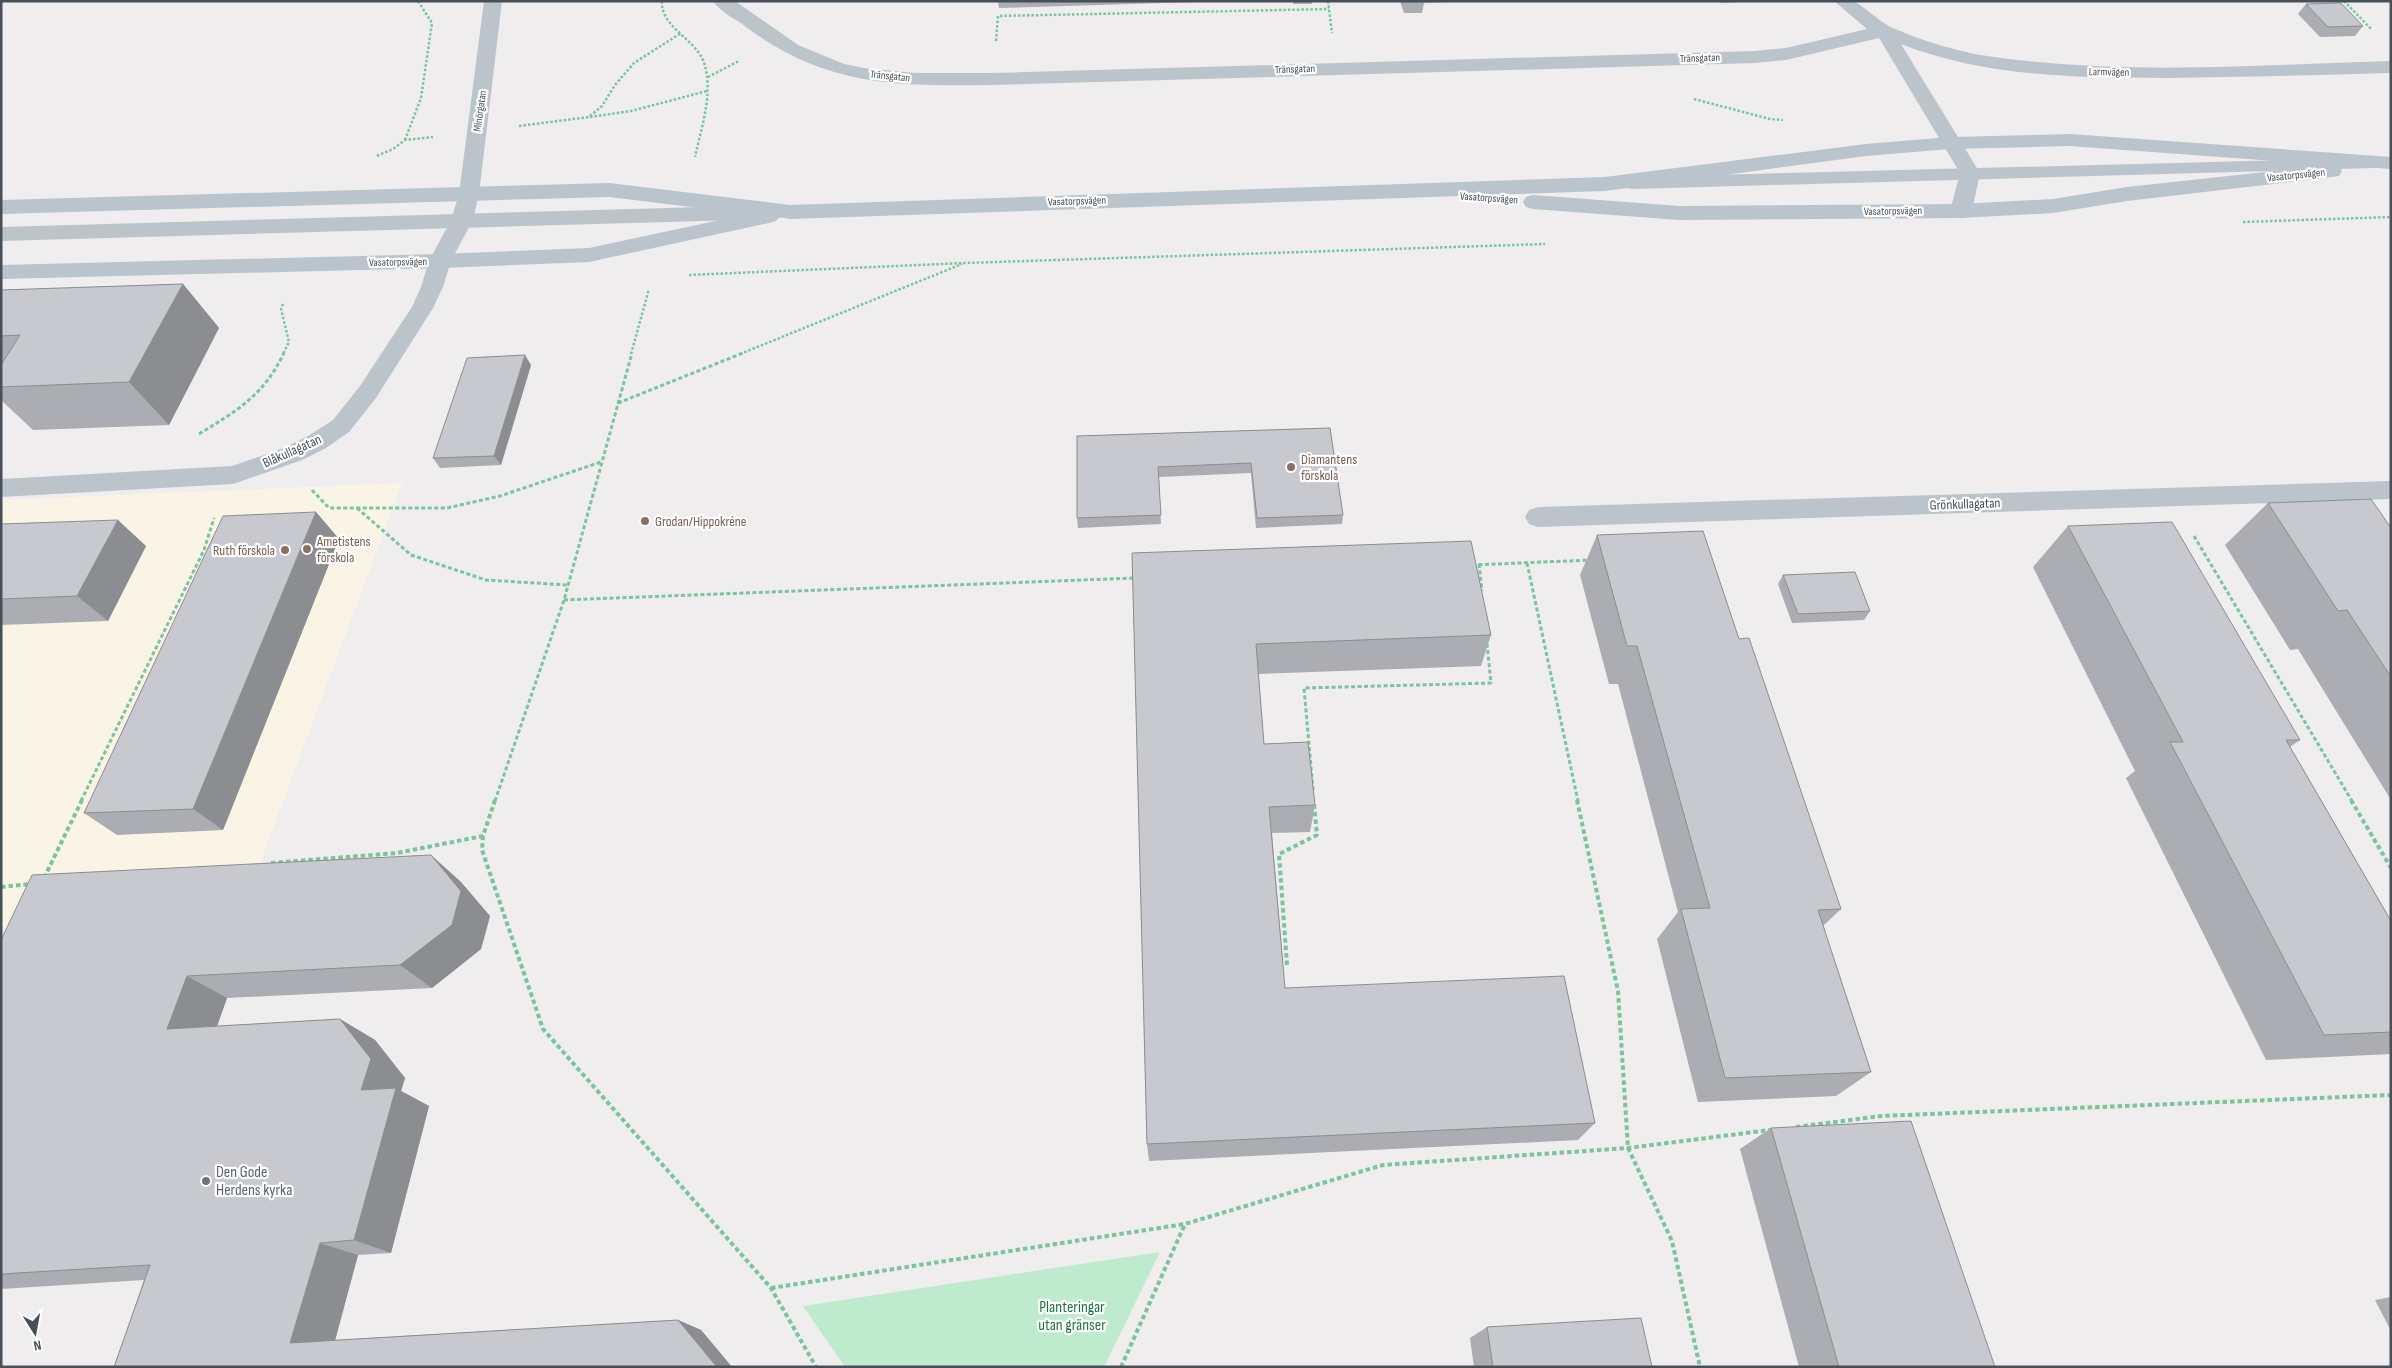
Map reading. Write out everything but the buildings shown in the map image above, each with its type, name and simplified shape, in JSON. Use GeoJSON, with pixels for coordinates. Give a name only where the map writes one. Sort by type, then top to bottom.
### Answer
{"type":"FeatureCollection","features":[{"type":"Feature","properties":{"kind":"main road","name":"Vasatorpsvägen"},"geometry":{"type":"LineString","coordinates":[[1,207],[609,190],[790,212],[1605,184],[1866,150],[1950,143],[2070,140],[2391,164]]}},
{"type":"Feature","properties":{"kind":"main road","name":"Vasatorpsvägen"},"geometry":{"type":"LineString","coordinates":[[1394,191],[1679,213],[1961,211],[2053,206],[2128,194],[2391,164]]}},
{"type":"Feature","properties":{"kind":"main road","name":"Vasatorpsvägen"},"geometry":{"type":"LineString","coordinates":[[1,272],[440,261],[588,255],[790,212]]}},
{"type":"Feature","properties":{"kind":"street","name":"Minörgatan"},"geometry":{"type":"LineString","coordinates":[[462,220],[469,194],[488,56],[493,1]]}},
{"type":"Feature","properties":{"kind":"street","name":"Tränsgatan"},"geometry":{"type":"LineString","coordinates":[[722,1],[791,49],[841,68],[873,76],[905,78],[993,79],[1755,57],[1786,54],[1884,31]]}},
{"type":"Feature","properties":{"kind":"street","name":"Larmvägen"},"geometry":{"type":"LineString","coordinates":[[1843,1],[1884,31],[1941,51],[2035,68],[2216,72],[2391,67]]}},
{"type":"Feature","properties":{"kind":"street"},"geometry":{"type":"LineString","coordinates":[[1884,31],[1950,143],[1970,173],[1961,211]]}},
{"type":"Feature","properties":{"kind":"street"},"geometry":{"type":"LineString","coordinates":[[1605,184],[1970,173],[2391,164]]}},
{"type":"Feature","properties":{"kind":"street"},"geometry":{"type":"LineString","coordinates":[[1,234],[790,212]]}},
{"type":"Feature","properties":{"kind":"street","name":"Blåkullagatan"},"geometry":{"type":"LineString","coordinates":[[1,488],[228,475],[280,458],[318,442],[341,426],[368,392],[422,308],[432,287],[440,261],[462,220]]}},
{"type":"Feature","properties":{"kind":"street","name":"Grönkullagatan"},"geometry":{"type":"LineString","coordinates":[[1538,517],[2391,490]]}},
{"type":"Feature","properties":{"kind":"path"},"geometry":{"type":"LineString","coordinates":[[405,140],[413,127],[425,72],[432,23],[418,1]]}},
{"type":"Feature","properties":{"kind":"path"},"geometry":{"type":"LineString","coordinates":[[662,1],[660,6],[664,16],[702,55],[708,77],[695,156]]}},
{"type":"Feature","properties":{"kind":"path"},"geometry":{"type":"LineString","coordinates":[[2344,1],[2375,34]]}},
{"type":"Feature","properties":{"kind":"path"},"geometry":{"type":"LineString","coordinates":[[993,79],[998,16],[1329,9]]}},
{"type":"Feature","properties":{"kind":"path"},"geometry":{"type":"LineString","coordinates":[[708,77],[740,60]]}},
{"type":"Feature","properties":{"kind":"path"},"geometry":{"type":"LineString","coordinates":[[589,117],[631,111],[707,91]]}},
{"type":"Feature","properties":{"kind":"path"},"geometry":{"type":"LineString","coordinates":[[1686,97],[1770,119],[1789,121]]}},
{"type":"Feature","properties":{"kind":"path"},"geometry":{"type":"LineString","coordinates":[[2234,222],[2391,217]]}},
{"type":"Feature","properties":{"kind":"path"},"geometry":{"type":"LineString","coordinates":[[689,275],[965,263],[1550,244]]}},
{"type":"Feature","properties":{"kind":"path"},"geometry":{"type":"LineString","coordinates":[[618,403],[965,263]]}},
{"type":"Feature","properties":{"kind":"path"},"geometry":{"type":"LineString","coordinates":[[649,289],[564,600],[483,836],[482,850],[543,1029],[770,1288],[816,1367]]}},
{"type":"Feature","properties":{"kind":"path"},"geometry":{"type":"LineString","coordinates":[[197,436],[243,408],[274,373],[289,342],[282,309],[285,300]]}},
{"type":"Feature","properties":{"kind":"path"},"geometry":{"type":"LineString","coordinates":[[280,458],[329,508],[447,508],[500,496],[602,462]]}},
{"type":"Feature","properties":{"kind":"path"},"geometry":{"type":"LineString","coordinates":[[47,883],[41,883],[204,550],[228,475]]}},
{"type":"Feature","properties":{"kind":"path"},"geometry":{"type":"LineString","coordinates":[[357,508],[411,555],[486,580],[568,585]]}},
{"type":"Feature","properties":{"kind":"path"},"geometry":{"type":"LineString","coordinates":[[1538,517],[1527,563],[1618,991],[1628,1148],[1672,1241],[1700,1367]]}},
{"type":"Feature","properties":{"kind":"path"},"geometry":{"type":"LineString","coordinates":[[2185,536],[2203,536]]}},
{"type":"Feature","properties":{"kind":"path"},"geometry":{"type":"LineString","coordinates":[[2193,536],[2391,868]]}},
{"type":"Feature","properties":{"kind":"path"},"geometry":{"type":"LineString","coordinates":[[1469,565],[1596,560]]}},
{"type":"Feature","properties":{"kind":"path"},"geometry":{"type":"LineString","coordinates":[[1479,564],[1482,594]]}},
{"type":"Feature","properties":{"kind":"path"},"geometry":{"type":"LineString","coordinates":[[564,600],[1141,578]]}},
{"type":"Feature","properties":{"kind":"path"},"geometry":{"type":"LineString","coordinates":[[1287,965],[1279,854],[1317,835],[1304,688],[1491,683],[1487,643]]}},
{"type":"Feature","properties":{"kind":"path"},"geometry":{"type":"LineString","coordinates":[[269,864],[397,853],[483,836]]}},
{"type":"Feature","properties":{"kind":"path"},"geometry":{"type":"LineString","coordinates":[[1,886],[33,884]]}},
{"type":"Feature","properties":{"kind":"path"},"geometry":{"type":"LineString","coordinates":[[1793,1127],[1881,1116],[2391,1094]]}},
{"type":"Feature","properties":{"kind":"path"},"geometry":{"type":"LineString","coordinates":[[770,1288],[1185,1224],[1382,1165],[1628,1148],[1774,1130]]}},
{"type":"Feature","properties":{"kind":"path"},"geometry":{"type":"LineString","coordinates":[[1120,1367],[1185,1224]]}},
{"type":"Feature","properties":{"kind":"shaded area"},"geometry":{"type":"Polygon","coordinates":[[[402,483],[259,866],[11,930],[1,930],[1,500],[402,483]]]}},
{"type":"Feature","properties":{"kind":"green space","name":"Planteringar utan gränser"},"geometry":{"type":"Polygon","coordinates":[[[1160,1252],[1104,1367],[845,1367],[803,1306],[1160,1252]]]}},
{"type":"Feature","properties":{"kind":"place","name":"Diamantens förskola"},"geometry":{"type":"Point","coordinates":[1291,467]}},
{"type":"Feature","properties":{"kind":"place","name":"Grodan/Hippokréne"},"geometry":{"type":"Point","coordinates":[645,521]}},
{"type":"Feature","properties":{"kind":"place","name":"Ametistens förskola"},"geometry":{"type":"Point","coordinates":[307,549]}},
{"type":"Feature","properties":{"kind":"place","name":"Ruth förskola"},"geometry":{"type":"Point","coordinates":[285,550]}},
{"type":"Feature","properties":{"kind":"place","name":"Den Gode Herdens kyrka"},"geometry":{"type":"Point","coordinates":[206,1181]}}]}
